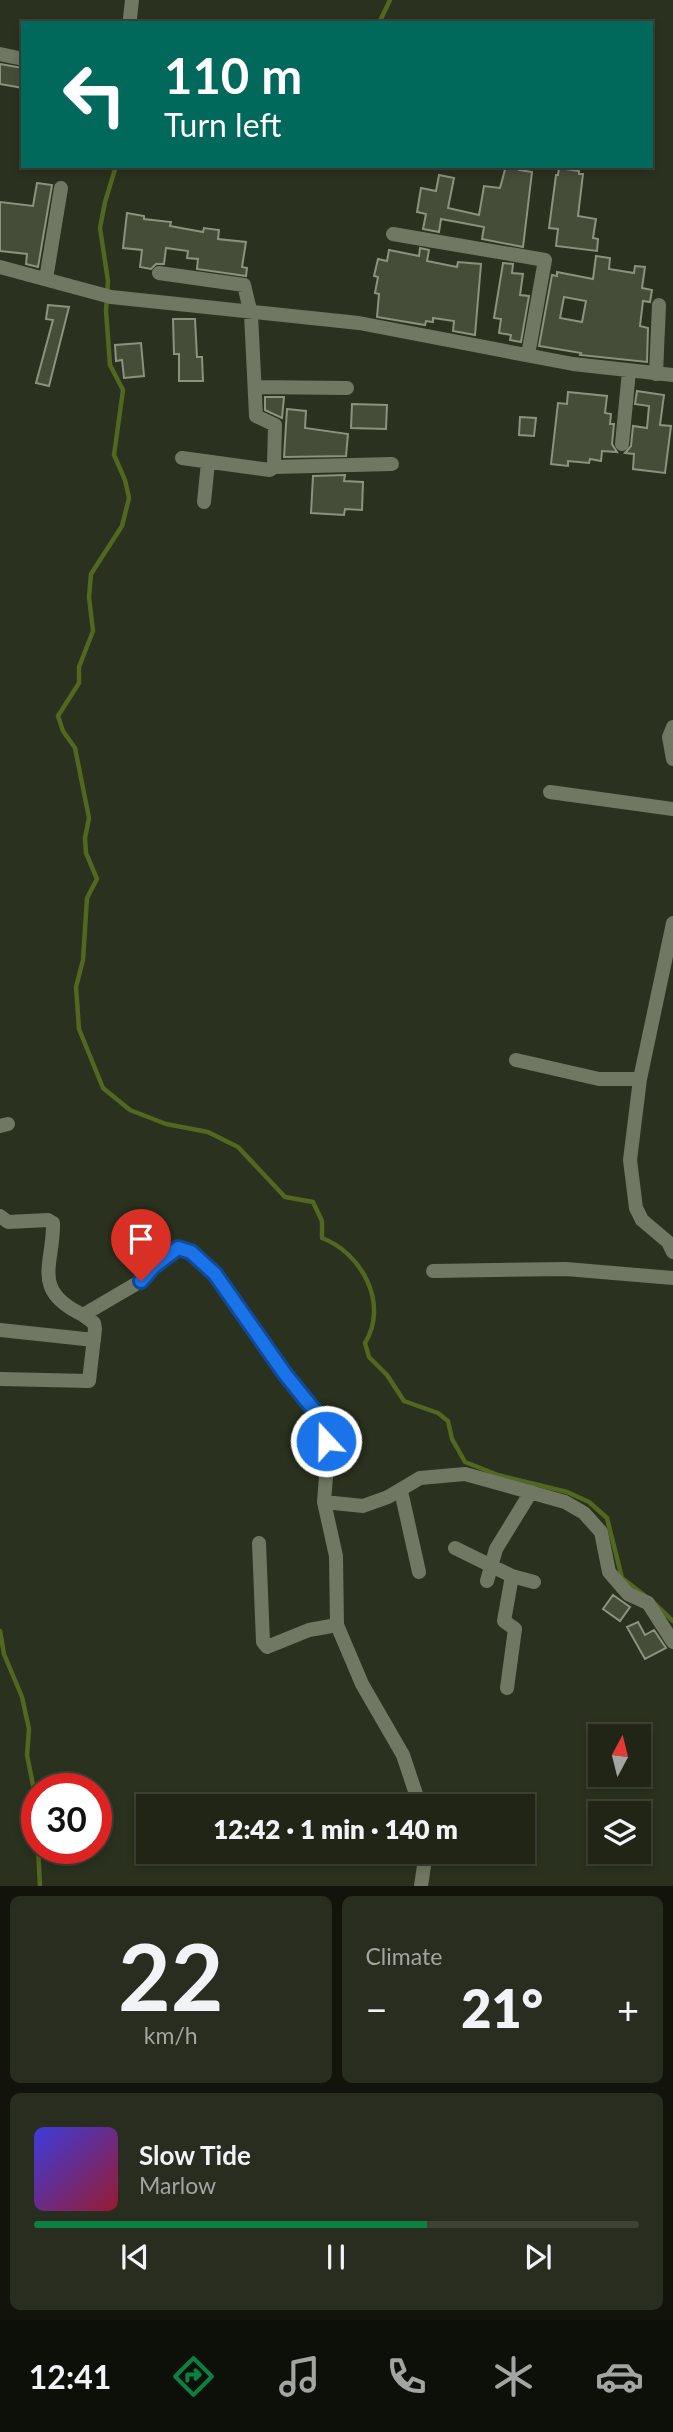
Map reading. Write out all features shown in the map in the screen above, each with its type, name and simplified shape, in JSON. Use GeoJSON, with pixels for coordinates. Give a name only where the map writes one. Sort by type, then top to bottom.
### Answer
{"type":"FeatureCollection","features":[{"type":"Feature","properties":{"kind":"street"},"geometry":{"type":"LineString","coordinates":[[130,18],[132,0]]}},
{"type":"Feature","properties":{"kind":"street"},"geometry":{"type":"LineString","coordinates":[[0,54],[21,59]]}},
{"type":"Feature","properties":{"kind":"street"},"geometry":{"type":"LineString","coordinates":[[46,279],[61,188]]}},
{"type":"Feature","properties":{"kind":"street"},"geometry":{"type":"LineString","coordinates":[[393,234],[545,260],[528,355]]}},
{"type":"Feature","properties":{"kind":"street"},"geometry":{"type":"LineString","coordinates":[[0,267],[110,298],[359,323],[586,366],[673,375]]}},
{"type":"Feature","properties":{"kind":"street"},"geometry":{"type":"LineString","coordinates":[[159,273],[238,282],[244,285],[251,314],[256,417],[272,422],[275,427],[274,467]]}},
{"type":"Feature","properties":{"kind":"street"},"geometry":{"type":"LineString","coordinates":[[656,374],[659,305]]}},
{"type":"Feature","properties":{"kind":"street"},"geometry":{"type":"LineString","coordinates":[[622,444],[629,371]]}},
{"type":"Feature","properties":{"kind":"street"},"geometry":{"type":"LineString","coordinates":[[256,387],[347,388]]}},
{"type":"Feature","properties":{"kind":"street"},"geometry":{"type":"LineString","coordinates":[[182,458],[270,470],[274,467],[392,464]]}},
{"type":"Feature","properties":{"kind":"street"},"geometry":{"type":"LineString","coordinates":[[204,502],[208,462]]}},
{"type":"Feature","properties":{"kind":"street"},"geometry":{"type":"LineString","coordinates":[[673,727],[669,737],[673,759]]}},
{"type":"Feature","properties":{"kind":"street"},"geometry":{"type":"LineString","coordinates":[[550,792],[673,809]]}},
{"type":"Feature","properties":{"kind":"street"},"geometry":{"type":"LineString","coordinates":[[673,923],[640,1079],[630,1160],[636,1208],[642,1220],[664,1237],[673,1252]]}},
{"type":"Feature","properties":{"kind":"street"},"geometry":{"type":"LineString","coordinates":[[516,1060],[599,1079],[640,1079]]}},
{"type":"Feature","properties":{"kind":"street"},"geometry":{"type":"LineString","coordinates":[[0,1216],[8,1222],[48,1220],[53,1223],[48,1277],[62,1302],[93,1324],[94,1340],[89,1381],[0,1379]]}},
{"type":"Feature","properties":{"kind":"street"},"geometry":{"type":"LineString","coordinates":[[83,1315],[141,1281],[153,1267],[178,1248],[191,1252],[215,1274],[285,1374],[314,1410],[328,1451],[324,1502],[336,1556],[337,1625],[362,1684],[403,1755],[416,1794]]}},
{"type":"Feature","properties":{"kind":"street"},"geometry":{"type":"LineString","coordinates":[[433,1271],[554,1269],[673,1278]]}},
{"type":"Feature","properties":{"kind":"street"},"geometry":{"type":"LineString","coordinates":[[0,1330],[94,1340]]}},
{"type":"Feature","properties":{"kind":"street"},"geometry":{"type":"LineString","coordinates":[[324,1502],[363,1506],[401,1491],[420,1478],[465,1474],[565,1502],[593,1522],[601,1532],[609,1572],[628,1594],[648,1603],[672,1636]]}},
{"type":"Feature","properties":{"kind":"street"},"geometry":{"type":"LineString","coordinates":[[401,1491],[419,1572]]}},
{"type":"Feature","properties":{"kind":"street"},"geometry":{"type":"LineString","coordinates":[[487,1581],[489,1565],[503,1535],[531,1492]]}},
{"type":"Feature","properties":{"kind":"street"},"geometry":{"type":"LineString","coordinates":[[259,1543],[263,1642],[267,1647],[309,1630],[337,1625]]}},
{"type":"Feature","properties":{"kind":"street"},"geometry":{"type":"LineString","coordinates":[[455,1548],[512,1576],[534,1581]]}},
{"type":"Feature","properties":{"kind":"street"},"geometry":{"type":"LineString","coordinates":[[507,1688],[515,1629],[504,1622],[512,1576]]}},
{"type":"Feature","properties":{"kind":"street"},"geometry":{"type":"LineString","coordinates":[[421,1886],[424,1864]]}},
{"type":"Feature","properties":{"kind":"building"},"geometry":{"type":"Polygon","coordinates":[[[0,64],[21,68],[21,88],[0,84],[0,64]]]}},
{"type":"Feature","properties":{"kind":"building"},"geometry":{"type":"Polygon","coordinates":[[[505,168],[532,172],[523,247],[482,239],[484,227],[441,219],[439,232],[423,229],[426,214],[417,212],[421,188],[436,191],[439,175],[454,178],[448,208],[479,215],[484,186],[500,188],[505,168]]]}},
{"type":"Feature","properties":{"kind":"building"},"geometry":{"type":"Polygon","coordinates":[[[559,168],[583,174],[578,216],[596,219],[593,238],[598,239],[597,251],[556,246],[558,229],[549,228],[559,168]]]}},
{"type":"Feature","properties":{"kind":"building"},"geometry":{"type":"Polygon","coordinates":[[[37,183],[52,185],[38,267],[26,264],[27,254],[0,251],[0,202],[33,206],[37,183]]]}},
{"type":"Feature","properties":{"kind":"building"},"geometry":{"type":"Polygon","coordinates":[[[127,213],[144,216],[144,219],[171,222],[170,226],[203,232],[204,228],[219,230],[218,239],[246,242],[242,267],[247,268],[246,276],[197,269],[198,259],[187,258],[188,251],[166,248],[164,264],[156,264],[151,269],[140,267],[142,250],[123,248],[127,213]]]}},
{"type":"Feature","properties":{"kind":"building"},"geometry":{"type":"Polygon","coordinates":[[[420,248],[429,250],[427,261],[457,267],[458,262],[481,264],[475,335],[453,331],[454,321],[433,318],[433,322],[426,321],[425,325],[377,317],[379,294],[375,293],[378,277],[374,276],[378,259],[387,261],[389,250],[419,256],[420,248]]]}},
{"type":"Feature","properties":{"kind":"building"},"geometry":{"type":"Polygon","coordinates":[[[596,256],[610,258],[609,269],[634,273],[635,266],[645,267],[642,288],[652,290],[650,302],[643,301],[640,326],[648,328],[647,362],[580,355],[581,353],[539,346],[552,275],[557,276],[557,272],[593,279],[596,256]],[[564,297],[560,318],[582,322],[586,301],[564,297]]]}},
{"type":"Feature","properties":{"kind":"building"},"geometry":{"type":"Polygon","coordinates":[[[503,263],[513,264],[512,273],[523,274],[520,295],[529,296],[521,342],[510,340],[511,335],[499,333],[501,319],[494,318],[503,263]]]}},
{"type":"Feature","properties":{"kind":"building"},"geometry":{"type":"Polygon","coordinates":[[[48,305],[69,307],[49,386],[36,383],[53,320],[46,319],[48,305]]]}},
{"type":"Feature","properties":{"kind":"building"},"geometry":{"type":"Polygon","coordinates":[[[173,319],[195,319],[197,357],[202,357],[203,381],[179,381],[179,354],[174,354],[173,319]]]}},
{"type":"Feature","properties":{"kind":"building"},"geometry":{"type":"Polygon","coordinates":[[[141,343],[144,376],[124,378],[122,360],[116,361],[115,345],[141,343]]]}},
{"type":"Feature","properties":{"kind":"building"},"geometry":{"type":"Polygon","coordinates":[[[637,391],[664,395],[660,425],[671,426],[665,473],[633,469],[634,454],[625,453],[631,446],[633,426],[647,428],[649,406],[635,404],[637,391]]]}},
{"type":"Feature","properties":{"kind":"building"},"geometry":{"type":"Polygon","coordinates":[[[568,392],[607,396],[605,413],[611,414],[610,424],[614,424],[612,444],[617,452],[602,451],[601,461],[568,461],[568,466],[551,464],[558,403],[567,404],[568,392]]]}},
{"type":"Feature","properties":{"kind":"building"},"geometry":{"type":"Polygon","coordinates":[[[265,397],[284,397],[282,418],[265,410],[265,397]]]}},
{"type":"Feature","properties":{"kind":"building"},"geometry":{"type":"Polygon","coordinates":[[[352,404],[387,405],[386,429],[351,428],[352,404]]]}},
{"type":"Feature","properties":{"kind":"building"},"geometry":{"type":"Polygon","coordinates":[[[287,409],[306,411],[305,428],[348,434],[346,456],[284,457],[287,409]]]}},
{"type":"Feature","properties":{"kind":"building"},"geometry":{"type":"Polygon","coordinates":[[[520,417],[536,418],[534,436],[519,435],[520,417]]]}},
{"type":"Feature","properties":{"kind":"building"},"geometry":{"type":"Polygon","coordinates":[[[345,475],[344,481],[363,482],[362,510],[345,509],[344,515],[311,513],[313,476],[345,475]]]}},
{"type":"Feature","properties":{"kind":"building"},"geometry":{"type":"Polygon","coordinates":[[[613,1595],[630,1607],[620,1621],[603,1609],[613,1595]]]}},
{"type":"Feature","properties":{"kind":"building"},"geometry":{"type":"Polygon","coordinates":[[[638,1622],[645,1635],[654,1630],[666,1648],[645,1659],[627,1627],[638,1622]]]}},
{"type":"Feature","properties":{"kind":"waterway"},"geometry":{"type":"LineString","coordinates":[[380,21],[390,0]]}},
{"type":"Feature","properties":{"kind":"waterway"},"geometry":{"type":"LineString","coordinates":[[115,168],[100,228],[108,281],[106,311],[110,365],[123,390],[114,455],[125,480],[129,498],[122,526],[91,574],[89,597],[93,631],[79,667],[79,683],[58,716],[63,731],[75,748],[89,818],[85,838],[86,853],[97,879],[87,898],[83,960],[76,987],[79,1029],[103,1088],[130,1110],[166,1124],[208,1132],[238,1147],[285,1197],[313,1202],[322,1221],[322,1238],[349,1255],[368,1282],[374,1312],[372,1328],[365,1343],[369,1357],[387,1375],[404,1401],[438,1413],[448,1421],[452,1439],[465,1462],[498,1475],[567,1492],[589,1502],[607,1518],[622,1578],[644,1595]]}},
{"type":"Feature","properties":{"kind":"waterway"},"geometry":{"type":"LineString","coordinates":[[653,1602],[673,1621]]}},
{"type":"Feature","properties":{"kind":"waterway"},"geometry":{"type":"LineString","coordinates":[[0,1631],[4,1654],[22,1697],[29,1729],[27,1755],[31,1773]]}},
{"type":"Feature","properties":{"kind":"waterway"},"geometry":{"type":"LineString","coordinates":[[39,1864],[40,1886]]}},
{"type":"Feature","properties":{"kind":"route"},"geometry":{"type":"LineString","coordinates":[[141,1281],[153,1267],[178,1248],[191,1252],[215,1274],[285,1374],[314,1410],[326,1441]]}}]}
